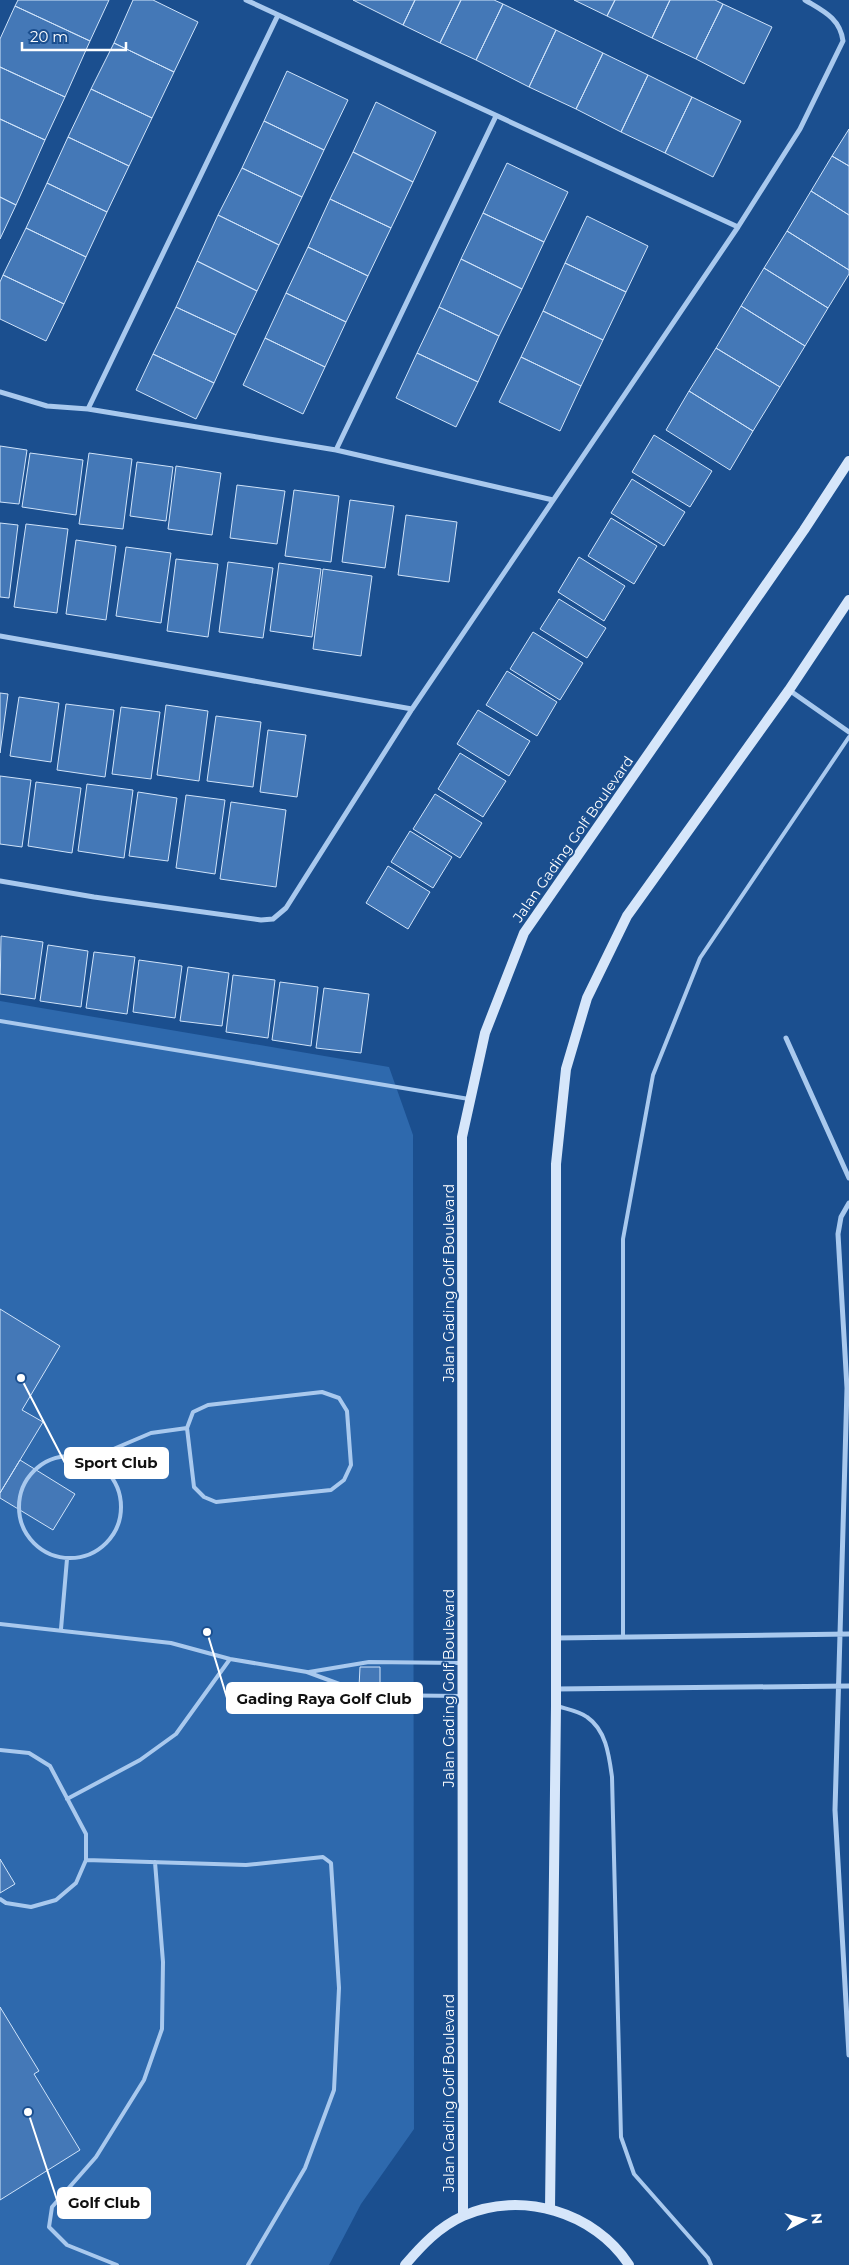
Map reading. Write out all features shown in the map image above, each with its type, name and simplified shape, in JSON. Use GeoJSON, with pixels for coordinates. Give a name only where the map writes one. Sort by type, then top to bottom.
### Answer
{"type":"FeatureCollection","features":[{"type":"Feature","properties":{"kind":"main road","name":"Jalan Gading Golf Boulevard"},"geometry":{"type":"LineString","coordinates":[[463,2216],[462,1137],[470,1099],[485,1033],[524,933],[804,530],[849,461]]}},
{"type":"Feature","properties":{"kind":"main road"},"geometry":{"type":"LineString","coordinates":[[550,2208],[556,1706],[556,1164],[566,1069],[587,998],[627,916],[789,690],[849,600]]}},
{"type":"Feature","properties":{"kind":"main road"},"geometry":{"type":"LineString","coordinates":[[405,2265],[427,2239],[463,2216],[491,2207],[511,2206],[550,2208],[588,2225],[620,2252],[629,2265]]}},
{"type":"Feature","properties":{"kind":"street"},"geometry":{"type":"LineString","coordinates":[[246,0],[738,228]]}},
{"type":"Feature","properties":{"kind":"street"},"geometry":{"type":"LineString","coordinates":[[0,880],[94,897],[261,920],[273,919],[293,900],[412,709],[738,228],[800,129],[843,41],[842,32],[831,15],[805,0]]}},
{"type":"Feature","properties":{"kind":"street"},"geometry":{"type":"LineString","coordinates":[[88,409],[278,15]]}},
{"type":"Feature","properties":{"kind":"street"},"geometry":{"type":"LineString","coordinates":[[336,450],[496,116]]}},
{"type":"Feature","properties":{"kind":"street"},"geometry":{"type":"LineString","coordinates":[[0,392],[47,406],[88,409],[336,450],[553,500]]}},
{"type":"Feature","properties":{"kind":"street"},"geometry":{"type":"LineString","coordinates":[[0,636],[412,709]]}},
{"type":"Feature","properties":{"kind":"street"},"geometry":{"type":"LineString","coordinates":[[789,690],[849,732]]}},
{"type":"Feature","properties":{"kind":"street"},"geometry":{"type":"LineString","coordinates":[[786,1038],[849,1178]]}},
{"type":"Feature","properties":{"kind":"street"},"geometry":{"type":"LineString","coordinates":[[849,1203],[841,1217],[838,1234],[846,1388],[835,1810],[849,2055]]}},
{"type":"Feature","properties":{"kind":"street"},"geometry":{"type":"LineString","coordinates":[[556,1638],[849,1634]]}},
{"type":"Feature","properties":{"kind":"street"},"geometry":{"type":"LineString","coordinates":[[556,1689],[849,1686]]}},
{"type":"Feature","properties":{"kind":"lane"},"geometry":{"type":"LineString","coordinates":[[623,1637],[623,1239],[653,1075],[700,958],[849,736]]}},
{"type":"Feature","properties":{"kind":"lane"},"geometry":{"type":"LineString","coordinates":[[0,1021],[470,1099]]}},
{"type":"Feature","properties":{"kind":"lane"},"geometry":{"type":"LineString","coordinates":[[322,1392],[339,1398],[347,1411],[351,1464],[344,1480],[330,1490],[216,1502],[204,1497],[194,1487],[187,1428],[193,1412],[208,1405],[322,1392]]}},
{"type":"Feature","properties":{"kind":"lane"},"geometry":{"type":"LineString","coordinates":[[90,1459],[151,1433],[187,1428]]}},
{"type":"Feature","properties":{"kind":"lane"},"geometry":{"type":"LineString","coordinates":[[70,1456],[90,1459],[109,1473],[120,1495],[120,1519],[110,1540],[91,1554],[67,1559],[48,1554],[32,1542],[22,1525],[19,1506],[23,1486],[34,1470],[51,1459],[70,1456]]}},
{"type":"Feature","properties":{"kind":"lane"},"geometry":{"type":"LineString","coordinates":[[61,1630],[67,1559]]}},
{"type":"Feature","properties":{"kind":"lane"},"geometry":{"type":"LineString","coordinates":[[0,1624],[172,1643],[230,1659],[307,1672],[369,1695],[462,1696]]}},
{"type":"Feature","properties":{"kind":"lane"},"geometry":{"type":"LineString","coordinates":[[67,1799],[140,1760],[176,1734],[230,1659]]}},
{"type":"Feature","properties":{"kind":"lane"},"geometry":{"type":"LineString","coordinates":[[307,1672],[369,1662],[462,1663]]}},
{"type":"Feature","properties":{"kind":"lane"},"geometry":{"type":"LineString","coordinates":[[556,1706],[586,1716],[596,1726],[603,1736],[612,1777],[621,2137],[634,2174],[708,2258],[711,2265]]}},
{"type":"Feature","properties":{"kind":"lane"},"geometry":{"type":"LineString","coordinates":[[0,1750],[29,1753],[50,1766],[86,1834],[86,1860],[76,1883],[56,1900],[31,1907],[6,1903],[0,1899]]}},
{"type":"Feature","properties":{"kind":"lane"},"geometry":{"type":"LineString","coordinates":[[86,1860],[246,1865],[323,1857],[331,1862],[339,1988],[334,2090],[305,2168],[248,2265]]}},
{"type":"Feature","properties":{"kind":"lane"},"geometry":{"type":"LineString","coordinates":[[117,2265],[67,2245],[49,2227],[52,2207],[96,2157],[144,2080],[162,2029],[163,1962],[155,1862]]}},
{"type":"Feature","properties":{"kind":"shaded area"},"geometry":{"type":"Polygon","coordinates":[[[0,1001],[389,1067],[413,1135],[414,2129],[361,2204],[329,2265],[0,2265],[0,1001]]]}},
{"type":"Feature","properties":{"kind":"building"},"geometry":{"type":"Polygon","coordinates":[[[18,0],[109,0],[90,41],[15,6],[18,0]]]}},
{"type":"Feature","properties":{"kind":"building"},"geometry":{"type":"Polygon","coordinates":[[[133,0],[153,0],[198,22],[174,72],[114,43],[133,0]]]}},
{"type":"Feature","properties":{"kind":"building"},"geometry":{"type":"Polygon","coordinates":[[[353,0],[415,0],[403,25],[353,0]]]}},
{"type":"Feature","properties":{"kind":"building"},"geometry":{"type":"Polygon","coordinates":[[[415,0],[461,0],[440,43],[403,25],[415,0]]]}},
{"type":"Feature","properties":{"kind":"building"},"geometry":{"type":"Polygon","coordinates":[[[461,0],[494,0],[503,4],[476,60],[440,43],[461,0]]]}},
{"type":"Feature","properties":{"kind":"building"},"geometry":{"type":"Polygon","coordinates":[[[574,0],[615,0],[607,16],[574,0]]]}},
{"type":"Feature","properties":{"kind":"building"},"geometry":{"type":"Polygon","coordinates":[[[615,0],[670,0],[652,38],[607,16],[615,0]]]}},
{"type":"Feature","properties":{"kind":"building"},"geometry":{"type":"Polygon","coordinates":[[[670,0],[715,0],[723,4],[696,59],[652,38],[670,0]]]}},
{"type":"Feature","properties":{"kind":"building"},"geometry":{"type":"Polygon","coordinates":[[[503,4],[556,30],[529,87],[476,60],[503,4]]]}},
{"type":"Feature","properties":{"kind":"building"},"geometry":{"type":"Polygon","coordinates":[[[723,4],[772,27],[744,84],[696,59],[723,4]]]}},
{"type":"Feature","properties":{"kind":"building"},"geometry":{"type":"Polygon","coordinates":[[[15,6],[90,41],[65,97],[0,67],[0,39],[15,6]]]}},
{"type":"Feature","properties":{"kind":"building"},"geometry":{"type":"Polygon","coordinates":[[[556,30],[603,53],[576,109],[529,87],[556,30]]]}},
{"type":"Feature","properties":{"kind":"building"},"geometry":{"type":"Polygon","coordinates":[[[114,43],[174,72],[152,118],[91,89],[114,43]]]}},
{"type":"Feature","properties":{"kind":"building"},"geometry":{"type":"Polygon","coordinates":[[[603,53],[648,75],[621,132],[576,109],[603,53]]]}},
{"type":"Feature","properties":{"kind":"building"},"geometry":{"type":"Polygon","coordinates":[[[0,67],[65,97],[45,140],[0,119],[0,67]]]}},
{"type":"Feature","properties":{"kind":"building"},"geometry":{"type":"Polygon","coordinates":[[[287,71],[348,100],[324,150],[264,121],[287,71]]]}},
{"type":"Feature","properties":{"kind":"building"},"geometry":{"type":"Polygon","coordinates":[[[648,75],[692,97],[665,153],[621,132],[648,75]]]}},
{"type":"Feature","properties":{"kind":"building"},"geometry":{"type":"Polygon","coordinates":[[[91,89],[152,118],[129,166],[68,137],[91,89]]]}},
{"type":"Feature","properties":{"kind":"building"},"geometry":{"type":"Polygon","coordinates":[[[692,97],[741,121],[713,177],[665,153],[692,97]]]}},
{"type":"Feature","properties":{"kind":"building"},"geometry":{"type":"Polygon","coordinates":[[[376,102],[436,132],[413,182],[353,152],[376,102]]]}},
{"type":"Feature","properties":{"kind":"building"},"geometry":{"type":"Polygon","coordinates":[[[0,119],[45,140],[16,205],[0,197],[0,119]]]}},
{"type":"Feature","properties":{"kind":"building"},"geometry":{"type":"Polygon","coordinates":[[[264,121],[324,150],[302,197],[242,168],[264,121]]]}},
{"type":"Feature","properties":{"kind":"building"},"geometry":{"type":"Polygon","coordinates":[[[849,129],[849,166],[832,156],[849,129]]]}},
{"type":"Feature","properties":{"kind":"building"},"geometry":{"type":"Polygon","coordinates":[[[68,137],[129,166],[107,212],[47,183],[68,137]]]}},
{"type":"Feature","properties":{"kind":"building"},"geometry":{"type":"Polygon","coordinates":[[[353,152],[413,182],[391,228],[330,199],[353,152]]]}},
{"type":"Feature","properties":{"kind":"building"},"geometry":{"type":"Polygon","coordinates":[[[832,156],[849,166],[849,215],[811,191],[832,156]]]}},
{"type":"Feature","properties":{"kind":"building"},"geometry":{"type":"Polygon","coordinates":[[[507,163],[568,192],[544,242],[483,213],[507,163]]]}},
{"type":"Feature","properties":{"kind":"building"},"geometry":{"type":"Polygon","coordinates":[[[242,168],[302,197],[279,245],[218,215],[242,168]]]}},
{"type":"Feature","properties":{"kind":"building"},"geometry":{"type":"Polygon","coordinates":[[[47,183],[107,212],[86,257],[26,228],[47,183]]]}},
{"type":"Feature","properties":{"kind":"building"},"geometry":{"type":"Polygon","coordinates":[[[811,191],[849,215],[849,270],[787,231],[811,191]]]}},
{"type":"Feature","properties":{"kind":"building"},"geometry":{"type":"Polygon","coordinates":[[[0,197],[16,205],[0,239],[0,197]]]}},
{"type":"Feature","properties":{"kind":"building"},"geometry":{"type":"Polygon","coordinates":[[[330,199],[391,228],[368,276],[308,247],[330,199]]]}},
{"type":"Feature","properties":{"kind":"building"},"geometry":{"type":"Polygon","coordinates":[[[483,213],[544,242],[522,289],[461,259],[483,213]]]}},
{"type":"Feature","properties":{"kind":"building"},"geometry":{"type":"Polygon","coordinates":[[[218,215],[279,245],[257,291],[197,261],[218,215]]]}},
{"type":"Feature","properties":{"kind":"building"},"geometry":{"type":"Polygon","coordinates":[[[587,216],[648,246],[626,292],[565,263],[587,216]]]}},
{"type":"Feature","properties":{"kind":"building"},"geometry":{"type":"Polygon","coordinates":[[[26,228],[86,257],[64,304],[3,275],[26,228]]]}},
{"type":"Feature","properties":{"kind":"building"},"geometry":{"type":"Polygon","coordinates":[[[787,231],[849,270],[849,274],[828,308],[764,268],[787,231]]]}},
{"type":"Feature","properties":{"kind":"building"},"geometry":{"type":"Polygon","coordinates":[[[308,247],[368,276],[346,322],[286,293],[308,247]]]}},
{"type":"Feature","properties":{"kind":"building"},"geometry":{"type":"Polygon","coordinates":[[[461,259],[522,289],[499,336],[439,307],[461,259]]]}},
{"type":"Feature","properties":{"kind":"building"},"geometry":{"type":"Polygon","coordinates":[[[197,261],[257,291],[236,335],[176,307],[197,261]]]}},
{"type":"Feature","properties":{"kind":"building"},"geometry":{"type":"Polygon","coordinates":[[[565,263],[626,292],[603,340],[543,311],[565,263]]]}},
{"type":"Feature","properties":{"kind":"building"},"geometry":{"type":"Polygon","coordinates":[[[764,268],[828,308],[805,346],[741,306],[764,268]]]}},
{"type":"Feature","properties":{"kind":"building"},"geometry":{"type":"Polygon","coordinates":[[[3,275],[64,304],[46,341],[0,319],[0,282],[3,275]]]}},
{"type":"Feature","properties":{"kind":"building"},"geometry":{"type":"Polygon","coordinates":[[[286,293],[346,322],[325,367],[265,338],[286,293]]]}},
{"type":"Feature","properties":{"kind":"building"},"geometry":{"type":"Polygon","coordinates":[[[741,306],[805,346],[780,387],[716,348],[741,306]]]}},
{"type":"Feature","properties":{"kind":"building"},"geometry":{"type":"Polygon","coordinates":[[[176,307],[236,335],[214,383],[153,354],[176,307]]]}},
{"type":"Feature","properties":{"kind":"building"},"geometry":{"type":"Polygon","coordinates":[[[439,307],[499,336],[478,382],[417,353],[439,307]]]}},
{"type":"Feature","properties":{"kind":"building"},"geometry":{"type":"Polygon","coordinates":[[[543,311],[603,340],[581,386],[521,357],[543,311]]]}},
{"type":"Feature","properties":{"kind":"building"},"geometry":{"type":"Polygon","coordinates":[[[265,338],[325,367],[303,414],[243,385],[265,338]]]}},
{"type":"Feature","properties":{"kind":"building"},"geometry":{"type":"Polygon","coordinates":[[[716,348],[780,387],[753,431],[689,391],[716,348]]]}},
{"type":"Feature","properties":{"kind":"building"},"geometry":{"type":"Polygon","coordinates":[[[417,353],[478,382],[456,427],[396,398],[417,353]]]}},
{"type":"Feature","properties":{"kind":"building"},"geometry":{"type":"Polygon","coordinates":[[[153,354],[214,383],[196,419],[136,390],[153,354]]]}},
{"type":"Feature","properties":{"kind":"building"},"geometry":{"type":"Polygon","coordinates":[[[521,357],[581,386],[560,431],[499,402],[521,357]]]}},
{"type":"Feature","properties":{"kind":"building"},"geometry":{"type":"Polygon","coordinates":[[[689,391],[753,431],[730,470],[666,430],[689,391]]]}},
{"type":"Feature","properties":{"kind":"building"},"geometry":{"type":"Polygon","coordinates":[[[654,435],[712,471],[690,507],[632,472],[654,435]]]}},
{"type":"Feature","properties":{"kind":"building"},"geometry":{"type":"Polygon","coordinates":[[[0,446],[27,450],[19,504],[0,502],[0,446]]]}},
{"type":"Feature","properties":{"kind":"building"},"geometry":{"type":"Polygon","coordinates":[[[30,453],[83,460],[76,515],[22,507],[30,453]]]}},
{"type":"Feature","properties":{"kind":"building"},"geometry":{"type":"Polygon","coordinates":[[[89,453],[132,459],[123,529],[79,524],[89,453]]]}},
{"type":"Feature","properties":{"kind":"building"},"geometry":{"type":"Polygon","coordinates":[[[137,462],[173,467],[166,521],[130,516],[137,462]]]}},
{"type":"Feature","properties":{"kind":"building"},"geometry":{"type":"Polygon","coordinates":[[[176,466],[221,473],[212,535],[168,529],[176,466]]]}},
{"type":"Feature","properties":{"kind":"building"},"geometry":{"type":"Polygon","coordinates":[[[632,479],[685,512],[664,546],[611,513],[632,479]]]}},
{"type":"Feature","properties":{"kind":"building"},"geometry":{"type":"Polygon","coordinates":[[[237,485],[285,491],[277,544],[230,538],[237,485]]]}},
{"type":"Feature","properties":{"kind":"building"},"geometry":{"type":"Polygon","coordinates":[[[294,490],[339,496],[331,562],[285,556],[294,490]]]}},
{"type":"Feature","properties":{"kind":"building"},"geometry":{"type":"Polygon","coordinates":[[[350,500],[394,506],[385,568],[342,562],[350,500]]]}},
{"type":"Feature","properties":{"kind":"building"},"geometry":{"type":"Polygon","coordinates":[[[406,515],[457,522],[449,582],[398,575],[406,515]]]}},
{"type":"Feature","properties":{"kind":"building"},"geometry":{"type":"Polygon","coordinates":[[[611,518],[657,546],[634,584],[588,556],[611,518]]]}},
{"type":"Feature","properties":{"kind":"building"},"geometry":{"type":"Polygon","coordinates":[[[0,523],[18,525],[9,598],[0,597],[0,523]]]}},
{"type":"Feature","properties":{"kind":"building"},"geometry":{"type":"Polygon","coordinates":[[[26,524],[68,529],[57,613],[14,607],[26,524]]]}},
{"type":"Feature","properties":{"kind":"building"},"geometry":{"type":"Polygon","coordinates":[[[76,540],[116,546],[106,620],[66,614],[76,540]]]}},
{"type":"Feature","properties":{"kind":"building"},"geometry":{"type":"Polygon","coordinates":[[[126,547],[171,553],[161,623],[116,616],[126,547]]]}},
{"type":"Feature","properties":{"kind":"building"},"geometry":{"type":"Polygon","coordinates":[[[579,557],[625,586],[604,621],[558,592],[579,557]]]}},
{"type":"Feature","properties":{"kind":"building"},"geometry":{"type":"Polygon","coordinates":[[[176,559],[218,564],[208,637],[167,631],[176,559]]]}},
{"type":"Feature","properties":{"kind":"building"},"geometry":{"type":"Polygon","coordinates":[[[228,562],[273,568],[263,638],[219,632],[228,562]]]}},
{"type":"Feature","properties":{"kind":"building"},"geometry":{"type":"Polygon","coordinates":[[[279,563],[321,569],[312,637],[270,631],[279,563]]]}},
{"type":"Feature","properties":{"kind":"building"},"geometry":{"type":"Polygon","coordinates":[[[323,569],[372,576],[361,656],[313,649],[323,569]]]}},
{"type":"Feature","properties":{"kind":"building"},"geometry":{"type":"Polygon","coordinates":[[[559,599],[606,628],[587,658],[540,629],[559,599]]]}},
{"type":"Feature","properties":{"kind":"building"},"geometry":{"type":"Polygon","coordinates":[[[533,632],[583,663],[560,700],[510,669],[533,632]]]}},
{"type":"Feature","properties":{"kind":"building"},"geometry":{"type":"Polygon","coordinates":[[[507,671],[557,702],[537,736],[486,705],[507,671]]]}},
{"type":"Feature","properties":{"kind":"building"},"geometry":{"type":"Polygon","coordinates":[[[0,693],[8,694],[0,753],[0,693]]]}},
{"type":"Feature","properties":{"kind":"building"},"geometry":{"type":"Polygon","coordinates":[[[19,697],[59,703],[51,762],[10,756],[19,697]]]}},
{"type":"Feature","properties":{"kind":"building"},"geometry":{"type":"Polygon","coordinates":[[[66,704],[114,710],[105,777],[57,770],[66,704]]]}},
{"type":"Feature","properties":{"kind":"building"},"geometry":{"type":"Polygon","coordinates":[[[166,705],[208,711],[199,781],[157,775],[166,705]]]}},
{"type":"Feature","properties":{"kind":"building"},"geometry":{"type":"Polygon","coordinates":[[[121,707],[160,712],[151,779],[112,774],[121,707]]]}},
{"type":"Feature","properties":{"kind":"building"},"geometry":{"type":"Polygon","coordinates":[[[478,710],[530,741],[509,776],[457,744],[478,710]]]}},
{"type":"Feature","properties":{"kind":"building"},"geometry":{"type":"Polygon","coordinates":[[[216,716],[261,722],[253,787],[207,781],[216,716]]]}},
{"type":"Feature","properties":{"kind":"building"},"geometry":{"type":"Polygon","coordinates":[[[268,730],[306,735],[297,797],[260,792],[268,730]]]}},
{"type":"Feature","properties":{"kind":"building"},"geometry":{"type":"Polygon","coordinates":[[[460,753],[506,781],[483,817],[438,789],[460,753]]]}},
{"type":"Feature","properties":{"kind":"building"},"geometry":{"type":"Polygon","coordinates":[[[0,776],[31,780],[22,847],[0,844],[0,776]]]}},
{"type":"Feature","properties":{"kind":"building"},"geometry":{"type":"Polygon","coordinates":[[[36,782],[81,788],[72,853],[28,846],[36,782]]]}},
{"type":"Feature","properties":{"kind":"building"},"geometry":{"type":"Polygon","coordinates":[[[87,784],[133,790],[124,858],[78,851],[87,784]]]}},
{"type":"Feature","properties":{"kind":"building"},"geometry":{"type":"Polygon","coordinates":[[[138,792],[177,798],[168,861],[129,856],[138,792]]]}},
{"type":"Feature","properties":{"kind":"building"},"geometry":{"type":"Polygon","coordinates":[[[435,794],[482,823],[460,858],[413,829],[435,794]]]}},
{"type":"Feature","properties":{"kind":"building"},"geometry":{"type":"Polygon","coordinates":[[[186,795],[225,800],[215,874],[176,868],[186,795]]]}},
{"type":"Feature","properties":{"kind":"building"},"geometry":{"type":"Polygon","coordinates":[[[231,802],[286,810],[276,887],[220,879],[231,802]]]}},
{"type":"Feature","properties":{"kind":"building"},"geometry":{"type":"Polygon","coordinates":[[[410,831],[452,857],[433,888],[391,862],[410,831]]]}},
{"type":"Feature","properties":{"kind":"building"},"geometry":{"type":"Polygon","coordinates":[[[388,866],[430,892],[408,929],[366,903],[388,866]]]}},
{"type":"Feature","properties":{"kind":"building"},"geometry":{"type":"Polygon","coordinates":[[[1,936],[43,942],[35,999],[0,994],[1,936]]]}},
{"type":"Feature","properties":{"kind":"building"},"geometry":{"type":"Polygon","coordinates":[[[48,945],[88,951],[81,1007],[40,1001],[48,945]]]}},
{"type":"Feature","properties":{"kind":"building"},"geometry":{"type":"Polygon","coordinates":[[[94,952],[135,957],[127,1014],[86,1008],[94,952]]]}},
{"type":"Feature","properties":{"kind":"building"},"geometry":{"type":"Polygon","coordinates":[[[139,960],[182,966],[175,1018],[133,1012],[139,960]]]}},
{"type":"Feature","properties":{"kind":"building"},"geometry":{"type":"Polygon","coordinates":[[[188,967],[229,973],[222,1026],[180,1021],[188,967]]]}},
{"type":"Feature","properties":{"kind":"building"},"geometry":{"type":"Polygon","coordinates":[[[233,975],[275,980],[268,1038],[226,1032],[233,975]]]}},
{"type":"Feature","properties":{"kind":"building"},"geometry":{"type":"Polygon","coordinates":[[[280,982],[318,987],[311,1046],[272,1040],[280,982]]]}},
{"type":"Feature","properties":{"kind":"building"},"geometry":{"type":"Polygon","coordinates":[[[324,988],[369,994],[361,1053],[316,1048],[324,988]]]}},
{"type":"Feature","properties":{"kind":"building"},"geometry":{"type":"Polygon","coordinates":[[[0,1309],[60,1346],[22,1410],[43,1422],[0,1493],[0,1309]]]}},
{"type":"Feature","properties":{"kind":"building"},"geometry":{"type":"Polygon","coordinates":[[[20,1460],[75,1494],[53,1530],[0,1498],[0,1493],[20,1460]]]}},
{"type":"Feature","properties":{"kind":"building"},"geometry":{"type":"Polygon","coordinates":[[[360,1667],[380,1667],[380,1687],[359,1687],[360,1667]]]}},
{"type":"Feature","properties":{"kind":"building"},"geometry":{"type":"Polygon","coordinates":[[[0,1859],[15,1884],[0,1893],[0,1859]]]}},
{"type":"Feature","properties":{"kind":"building"},"geometry":{"type":"Polygon","coordinates":[[[0,2007],[39,2071],[34,2074],[80,2150],[0,2200],[0,2007]]]}},
{"type":"Feature","properties":{"kind":"place","name":"Sport Club"},"geometry":{"type":"Point","coordinates":[21,1378]}},
{"type":"Feature","properties":{"kind":"place","name":"Gading Raya Golf Club"},"geometry":{"type":"Point","coordinates":[207,1632]}},
{"type":"Feature","properties":{"kind":"place","name":"Golf Club"},"geometry":{"type":"Point","coordinates":[28,2112]}}]}
